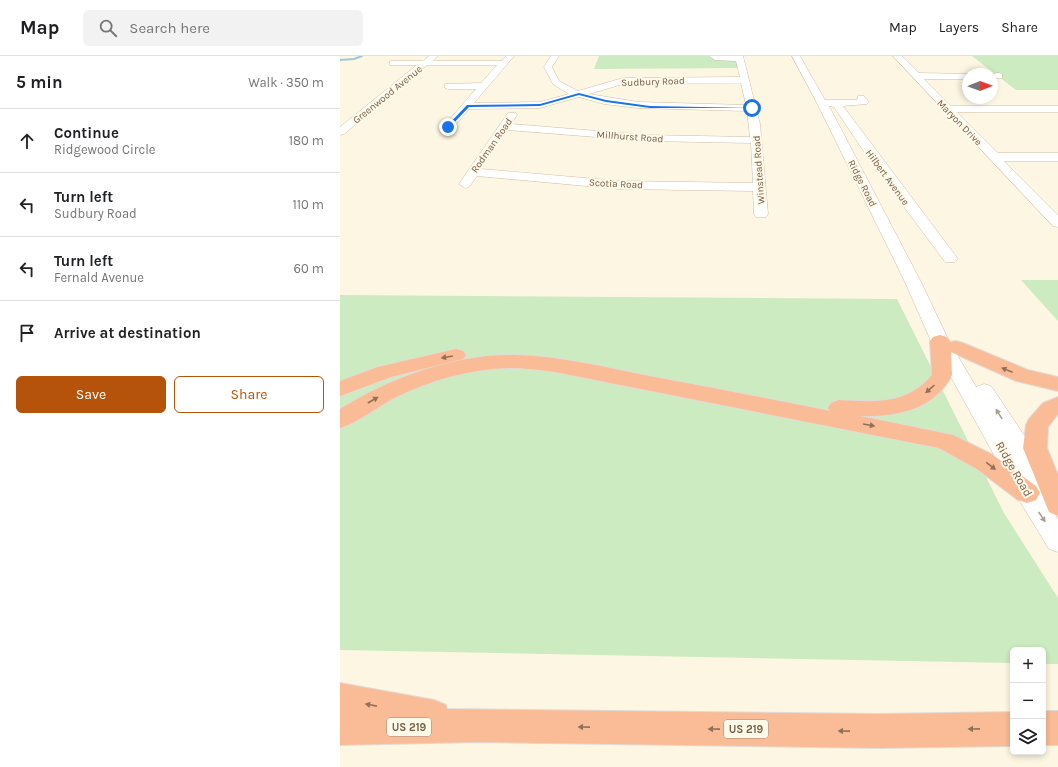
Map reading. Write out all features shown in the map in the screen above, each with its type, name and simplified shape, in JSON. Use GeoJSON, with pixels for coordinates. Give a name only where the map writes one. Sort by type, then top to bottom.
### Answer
{"type":"FeatureCollection","features":[{"type":"Feature","properties":{"kind":"highway"},"geometry":{"type":"LineString","coordinates":[[340,390],[385,372],[438,359],[481,352],[520,351],[571,358],[839,408],[872,409],[896,406],[918,399],[932,389],[942,376],[948,344],[1024,376],[1058,384]]}},
{"type":"Feature","properties":{"kind":"highway"},"geometry":{"type":"LineString","coordinates":[[340,420],[385,393],[449,371],[503,362],[555,365],[945,441],[985,462],[1027,493]]}},
{"type":"Feature","properties":{"kind":"highway"},"geometry":{"type":"LineString","coordinates":[[1058,405],[1051,408],[1037,425],[1035,448],[1058,506]]}},
{"type":"Feature","properties":{"kind":"highway"},"geometry":{"type":"LineString","coordinates":[[340,700],[478,725]]}},
{"type":"Feature","properties":{"kind":"highway","name":"US 219"},"geometry":{"type":"LineString","coordinates":[[340,728],[478,725],[878,731],[1010,729]]}},
{"type":"Feature","properties":{"kind":"highway"},"geometry":{"type":"LineString","coordinates":[[1046,728],[1058,728]]}},
{"type":"Feature","properties":{"kind":"street","name":"Greenwood Avenue"},"geometry":{"type":"LineString","coordinates":[[340,132],[434,56]]}},
{"type":"Feature","properties":{"kind":"street"},"geometry":{"type":"LineString","coordinates":[[555,56],[548,65],[550,75],[560,85],[579,94],[606,101],[644,106],[752,108]]}},
{"type":"Feature","properties":{"kind":"street"},"geometry":{"type":"LineString","coordinates":[[713,56],[718,59],[739,57]]}},
{"type":"Feature","properties":{"kind":"street","name":"Ridge Road"},"geometry":{"type":"LineString","coordinates":[[796,56],[828,103],[927,311],[1058,506]]}},
{"type":"Feature","properties":{"kind":"street","name":"Maryon Drive"},"geometry":{"type":"LineString","coordinates":[[897,56],[1058,223]]}},
{"type":"Feature","properties":{"kind":"street","name":"Winstead Road"},"geometry":{"type":"LineString","coordinates":[[739,57],[752,108],[756,140],[761,214]]}},
{"type":"Feature","properties":{"kind":"street"},"geometry":{"type":"LineString","coordinates":[[393,63],[507,60]]}},
{"type":"Feature","properties":{"kind":"street"},"geometry":{"type":"LineString","coordinates":[[448,127],[507,60]]}},
{"type":"Feature","properties":{"kind":"street"},"geometry":{"type":"LineString","coordinates":[[916,76],[962,76]]}},
{"type":"Feature","properties":{"kind":"street","name":"Sudbury Road"},"geometry":{"type":"LineString","coordinates":[[468,106],[540,105],[623,81],[745,80]]}},
{"type":"Feature","properties":{"kind":"street"},"geometry":{"type":"LineString","coordinates":[[448,86],[485,86]]}},
{"type":"Feature","properties":{"kind":"street"},"geometry":{"type":"LineString","coordinates":[[828,103],[864,102],[861,98]]}},
{"type":"Feature","properties":{"kind":"street","name":"Hilbert Avenue"},"geometry":{"type":"LineString","coordinates":[[828,103],[837,105],[877,162],[950,260]]}},
{"type":"Feature","properties":{"kind":"street","name":"Rodman Road"},"geometry":{"type":"LineString","coordinates":[[465,184],[519,105]]}},
{"type":"Feature","properties":{"kind":"street"},"geometry":{"type":"LineString","coordinates":[[948,109],[1058,109]]}},
{"type":"Feature","properties":{"kind":"street","name":"Millhurst Road"},"geometry":{"type":"LineString","coordinates":[[504,126],[647,138],[756,140]]}},
{"type":"Feature","properties":{"kind":"street"},"geometry":{"type":"LineString","coordinates":[[993,157],[1058,157]]}},
{"type":"Feature","properties":{"kind":"street","name":"Scotia Road"},"geometry":{"type":"LineString","coordinates":[[472,172],[619,185],[759,187]]}},
{"type":"Feature","properties":{"kind":"street","name":"Ridge Road"},"geometry":{"type":"LineString","coordinates":[[948,344],[1027,493],[1058,541]]}},
{"type":"Feature","properties":{"kind":"green space"},"geometry":{"type":"Polygon","coordinates":[[[599,56],[735,56],[738,68],[594,69],[599,56]]]}},
{"type":"Feature","properties":{"kind":"green space"},"geometry":{"type":"Polygon","coordinates":[[[972,56],[1058,56],[1058,90],[1016,90],[998,76],[998,68],[988,68],[972,56]]]}},
{"type":"Feature","properties":{"kind":"green space"},"geometry":{"type":"Polygon","coordinates":[[[1021,280],[1058,280],[1058,321],[1021,280]]]}},
{"type":"Feature","properties":{"kind":"green space"},"geometry":{"type":"Polygon","coordinates":[[[340,295],[897,299],[1004,513],[1058,598],[1058,664],[1046,664],[1046,647],[1010,647],[1010,663],[340,650],[340,295]]]}},
{"type":"Feature","properties":{"kind":"waterway"},"geometry":{"type":"LineString","coordinates":[[340,60],[354,59],[362,56]]}},
{"type":"Feature","properties":{"kind":"route"},"geometry":{"type":"LineString","coordinates":[[448,127],[468,106],[540,105],[579,94],[606,101],[650,107],[752,108]]}}]}
